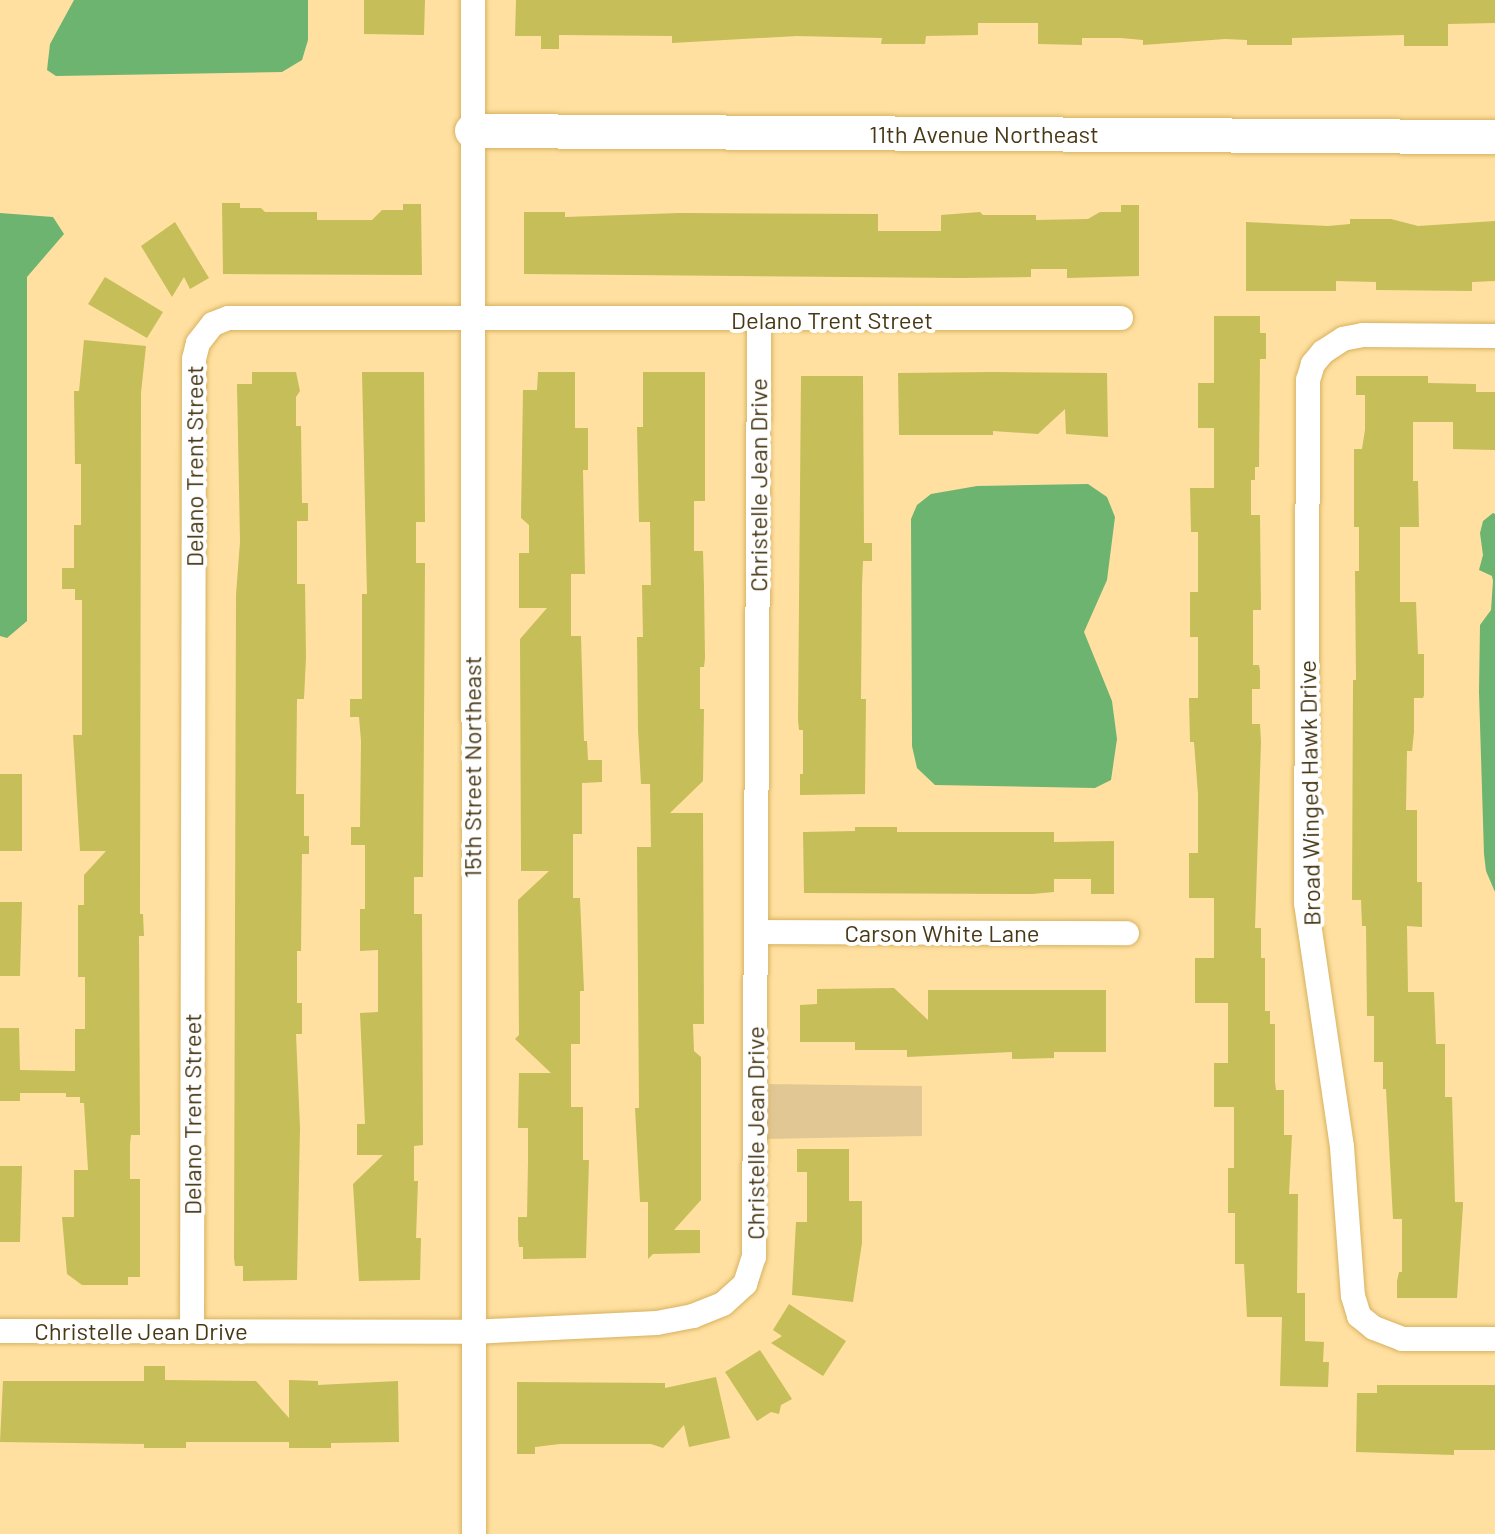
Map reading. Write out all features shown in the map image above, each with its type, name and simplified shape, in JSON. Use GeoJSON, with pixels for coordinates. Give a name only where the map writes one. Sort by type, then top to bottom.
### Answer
{"type":"FeatureCollection","features":[{"type":"Feature","properties":{"kind":"street","name":"15th Street Northeast"},"geometry":{"type":"LineString","coordinates":[[473,0],[471,1332],[474,1534]]}},
{"type":"Feature","properties":{"kind":"street","name":"11th Avenue Northeast"},"geometry":{"type":"LineString","coordinates":[[472,131],[1495,137]]}},
{"type":"Feature","properties":{"kind":"street","name":"Delano Trent Street"},"geometry":{"type":"LineString","coordinates":[[192,1331],[194,375],[198,343],[213,324],[228,318],[759,321],[1121,318]]}},
{"type":"Feature","properties":{"kind":"street","name":"Christelle Jean Drive"},"geometry":{"type":"LineString","coordinates":[[0,1331],[471,1332],[657,1323],[693,1316],[723,1304],[745,1284],[754,1257],[759,321]]}},
{"type":"Feature","properties":{"kind":"street","name":"Broad Winged Hawk Drive"},"geometry":{"type":"LineString","coordinates":[[1495,336],[1363,335],[1343,339],[1323,352],[1313,364],[1308,380],[1306,903],[1342,1147],[1353,1296],[1359,1316],[1374,1328],[1402,1339],[1495,1339]]}},
{"type":"Feature","properties":{"kind":"street","name":"Carson White Lane"},"geometry":{"type":"LineString","coordinates":[[756,932],[1127,933]]}},
{"type":"Feature","properties":{"kind":"shaded area"},"geometry":{"type":"Polygon","coordinates":[[[74,0],[308,0],[308,40],[302,60],[282,72],[56,76],[47,70],[50,44],[74,0]]]}},
{"type":"Feature","properties":{"kind":"shaded area"},"geometry":{"type":"Polygon","coordinates":[[[0,213],[53,217],[64,234],[27,277],[27,621],[7,638],[0,636],[0,213]]]}},
{"type":"Feature","properties":{"kind":"shaded area"},"geometry":{"type":"Polygon","coordinates":[[[1088,484],[1107,497],[1115,517],[1107,580],[1084,632],[1112,701],[1117,739],[1111,780],[1095,788],[935,785],[917,768],[912,746],[911,519],[917,505],[931,494],[977,486],[1088,484]]]}},
{"type":"Feature","properties":{"kind":"shaded area"},"geometry":{"type":"Polygon","coordinates":[[[1493,513],[1495,892],[1486,871],[1484,854],[1479,692],[1480,625],[1491,610],[1493,581],[1492,576],[1479,570],[1483,555],[1480,533],[1483,521],[1493,513]]]}},
{"type":"Feature","properties":{"kind":"shaded area"},"geometry":{"type":"Polygon","coordinates":[[[764,1084],[922,1086],[922,1136],[764,1139],[764,1084]]]}},
{"type":"Feature","properties":{"kind":"building"},"geometry":{"type":"Polygon","coordinates":[[[364,0],[425,0],[424,35],[364,34],[364,0]]]}},
{"type":"Feature","properties":{"kind":"building"},"geometry":{"type":"Polygon","coordinates":[[[516,0],[1495,0],[1495,23],[1448,24],[1448,46],[1404,46],[1404,35],[1292,38],[1292,45],[1247,45],[1247,40],[1225,39],[1143,45],[1143,40],[1121,38],[1082,38],[1082,45],[1038,44],[1038,23],[978,23],[978,35],[926,36],[925,44],[881,44],[882,38],[797,36],[672,43],[672,36],[559,35],[559,49],[541,49],[541,36],[515,36],[516,0]]]}},
{"type":"Feature","properties":{"kind":"building"},"geometry":{"type":"Polygon","coordinates":[[[222,203],[240,203],[240,208],[261,208],[265,212],[317,212],[317,220],[372,220],[382,210],[403,210],[403,204],[421,204],[422,275],[223,274],[222,203]]]}},
{"type":"Feature","properties":{"kind":"building"},"geometry":{"type":"Polygon","coordinates":[[[1121,205],[1139,205],[1139,276],[1067,278],[1067,269],[1031,269],[1031,277],[961,278],[524,274],[524,212],[565,212],[565,217],[680,213],[878,214],[878,231],[941,231],[941,215],[980,212],[983,215],[1036,215],[1036,220],[1088,219],[1100,212],[1121,212],[1121,205]]]}},
{"type":"Feature","properties":{"kind":"building"},"geometry":{"type":"Polygon","coordinates":[[[1350,219],[1391,219],[1418,226],[1495,221],[1495,281],[1472,282],[1472,291],[1376,290],[1376,282],[1336,281],[1336,291],[1246,291],[1246,222],[1328,226],[1350,224],[1350,219]]]}},
{"type":"Feature","properties":{"kind":"building"},"geometry":{"type":"Polygon","coordinates":[[[175,222],[209,278],[190,289],[184,277],[172,297],[141,246],[175,222]]]}},
{"type":"Feature","properties":{"kind":"building"},"geometry":{"type":"Polygon","coordinates":[[[105,277],[163,312],[147,338],[88,304],[105,277]]]}},
{"type":"Feature","properties":{"kind":"building"},"geometry":{"type":"Polygon","coordinates":[[[1214,316],[1260,316],[1260,333],[1266,333],[1266,359],[1260,359],[1259,467],[1255,467],[1255,480],[1251,480],[1251,515],[1260,515],[1261,610],[1253,610],[1253,665],[1259,665],[1260,689],[1252,689],[1252,724],[1260,724],[1261,742],[1255,928],[1261,928],[1261,958],[1265,958],[1265,1011],[1270,1011],[1270,1024],[1275,1024],[1275,1082],[1276,1090],[1284,1090],[1284,1135],[1292,1135],[1289,1194],[1298,1194],[1297,1293],[1305,1293],[1305,1341],[1324,1342],[1323,1362],[1329,1362],[1328,1387],[1280,1386],[1282,1317],[1247,1317],[1244,1264],[1235,1264],[1235,1213],[1228,1213],[1228,1168],[1234,1168],[1234,1107],[1214,1107],[1214,1063],[1228,1063],[1228,1003],[1195,1003],[1195,958],[1214,958],[1214,898],[1189,898],[1189,853],[1198,853],[1198,794],[1194,742],[1190,742],[1189,698],[1198,698],[1198,637],[1190,637],[1190,592],[1198,592],[1198,532],[1191,532],[1190,488],[1214,488],[1214,428],[1198,428],[1198,383],[1214,383],[1214,316]]]}},
{"type":"Feature","properties":{"kind":"building"},"geometry":{"type":"Polygon","coordinates":[[[84,340],[146,346],[141,393],[140,914],[143,914],[144,936],[139,936],[140,1135],[131,1135],[130,1144],[130,1179],[140,1179],[140,1277],[128,1277],[128,1285],[82,1285],[67,1274],[62,1217],[74,1217],[74,1170],[88,1170],[84,1103],[80,1103],[80,1097],[66,1097],[66,1093],[20,1093],[20,1101],[0,1101],[0,1028],[19,1028],[20,1070],[75,1071],[75,1029],[85,1029],[85,977],[78,977],[78,905],[84,905],[84,875],[106,851],[80,851],[73,735],[82,735],[82,600],[75,600],[75,589],[62,589],[62,568],[74,568],[74,525],[81,525],[81,464],[75,464],[74,391],[79,391],[84,340]]]}},
{"type":"Feature","properties":{"kind":"building"},"geometry":{"type":"Polygon","coordinates":[[[252,372],[296,372],[300,391],[296,397],[296,426],[301,426],[302,503],[308,503],[308,521],[297,521],[297,584],[305,584],[306,657],[304,699],[297,699],[296,794],[304,794],[304,836],[309,836],[309,854],[302,854],[301,951],[297,951],[297,1003],[302,1003],[302,1034],[296,1034],[300,1128],[297,1280],[243,1281],[243,1266],[235,1266],[234,1258],[236,595],[240,542],[237,384],[252,384],[252,372]]]}},
{"type":"Feature","properties":{"kind":"building"},"geometry":{"type":"Polygon","coordinates":[[[362,372],[424,372],[425,522],[416,522],[416,563],[425,563],[423,877],[414,877],[414,914],[422,914],[423,1145],[414,1146],[414,1181],[418,1181],[416,1238],[421,1238],[420,1280],[359,1281],[353,1184],[383,1155],[357,1155],[357,1124],[365,1124],[360,1013],[378,1012],[378,950],[360,951],[360,909],[365,909],[365,845],[351,845],[351,827],[360,827],[361,741],[359,717],[350,717],[350,699],[362,699],[362,594],[367,594],[362,372]]]}},
{"type":"Feature","properties":{"kind":"building"},"geometry":{"type":"Polygon","coordinates":[[[538,372],[575,372],[575,428],[588,428],[588,470],[583,470],[585,574],[571,574],[571,636],[581,636],[584,741],[587,741],[588,760],[602,760],[602,782],[582,783],[582,834],[573,834],[573,898],[580,898],[584,991],[580,991],[580,1044],[571,1044],[571,1107],[583,1107],[583,1160],[589,1160],[586,1258],[523,1259],[523,1247],[519,1247],[518,1238],[518,1217],[527,1217],[528,1162],[528,1128],[518,1128],[519,1073],[551,1073],[515,1039],[519,1035],[518,900],[549,871],[521,871],[520,639],[547,608],[519,608],[519,553],[529,553],[529,525],[521,518],[523,390],[537,390],[538,372]]]}},
{"type":"Feature","properties":{"kind":"building"},"geometry":{"type":"Polygon","coordinates":[[[643,372],[705,372],[705,501],[694,501],[694,551],[703,551],[705,658],[704,667],[700,667],[700,709],[704,709],[703,781],[670,813],[703,813],[704,1024],[693,1024],[694,1051],[701,1057],[701,1200],[674,1230],[700,1230],[700,1253],[653,1254],[648,1259],[648,1202],[640,1202],[635,1108],[639,1108],[637,847],[651,847],[650,784],[641,784],[638,730],[637,637],[643,637],[642,585],[651,585],[650,522],[639,522],[637,427],[643,427],[643,372]]]}},
{"type":"Feature","properties":{"kind":"building"},"geometry":{"type":"Polygon","coordinates":[[[898,373],[1107,373],[1108,437],[1066,434],[1065,409],[1038,434],[993,431],[993,435],[899,435],[898,373]]]}},
{"type":"Feature","properties":{"kind":"building"},"geometry":{"type":"Polygon","coordinates":[[[801,376],[863,376],[864,543],[872,543],[872,561],[863,561],[862,585],[861,699],[866,699],[865,794],[800,795],[800,774],[803,774],[803,730],[799,730],[798,720],[801,376]]]}},
{"type":"Feature","properties":{"kind":"building"},"geometry":{"type":"Polygon","coordinates":[[[1356,376],[1428,376],[1428,383],[1476,384],[1476,392],[1495,392],[1495,450],[1453,449],[1453,422],[1413,422],[1413,481],[1418,481],[1419,527],[1400,527],[1400,602],[1416,602],[1418,654],[1424,654],[1424,695],[1423,698],[1414,698],[1412,751],[1407,751],[1406,810],[1417,810],[1417,882],[1422,882],[1422,927],[1407,926],[1408,992],[1434,992],[1436,1044],[1445,1044],[1445,1097],[1452,1097],[1455,1202],[1463,1202],[1457,1298],[1397,1298],[1397,1281],[1399,1272],[1402,1272],[1402,1219],[1393,1219],[1383,1062],[1374,1062],[1374,1016],[1367,1016],[1366,926],[1362,926],[1361,900],[1352,900],[1355,571],[1359,571],[1359,527],[1354,527],[1354,449],[1362,449],[1365,430],[1365,395],[1356,395],[1356,376]]]}},
{"type":"Feature","properties":{"kind":"building"},"geometry":{"type":"Polygon","coordinates":[[[0,774],[22,774],[22,851],[0,851],[0,774]]]}},
{"type":"Feature","properties":{"kind":"building"},"geometry":{"type":"Polygon","coordinates":[[[855,827],[897,827],[897,832],[1054,832],[1054,842],[1114,841],[1114,894],[1091,894],[1091,879],[1054,879],[1054,892],[1032,894],[804,893],[803,832],[855,831],[855,827]]]}},
{"type":"Feature","properties":{"kind":"building"},"geometry":{"type":"Polygon","coordinates":[[[0,902],[22,902],[20,976],[0,976],[0,902]]]}},
{"type":"Feature","properties":{"kind":"building"},"geometry":{"type":"Polygon","coordinates":[[[894,988],[928,1020],[928,990],[1106,990],[1106,1052],[1054,1052],[1054,1058],[1012,1059],[1012,1052],[907,1057],[907,1050],[855,1050],[855,1042],[800,1042],[800,1005],[817,1004],[817,989],[894,988]]]}},
{"type":"Feature","properties":{"kind":"building"},"geometry":{"type":"Polygon","coordinates":[[[797,1149],[849,1149],[849,1201],[862,1201],[862,1243],[853,1302],[792,1295],[796,1222],[807,1222],[807,1172],[797,1172],[797,1149]]]}},
{"type":"Feature","properties":{"kind":"building"},"geometry":{"type":"Polygon","coordinates":[[[0,1166],[22,1166],[20,1242],[0,1242],[0,1166]]]}},
{"type":"Feature","properties":{"kind":"building"},"geometry":{"type":"Polygon","coordinates":[[[789,1304],[846,1341],[823,1376],[771,1343],[782,1336],[773,1330],[789,1304]]]}},
{"type":"Feature","properties":{"kind":"building"},"geometry":{"type":"Polygon","coordinates":[[[760,1350],[792,1399],[781,1405],[779,1414],[771,1412],[757,1421],[725,1372],[760,1350]]]}},
{"type":"Feature","properties":{"kind":"building"},"geometry":{"type":"Polygon","coordinates":[[[144,1366],[165,1366],[165,1380],[256,1381],[289,1418],[289,1380],[318,1381],[318,1385],[398,1381],[399,1442],[331,1443],[331,1448],[289,1448],[289,1442],[186,1442],[186,1448],[144,1448],[144,1444],[0,1442],[3,1381],[144,1381],[144,1366]]]}},
{"type":"Feature","properties":{"kind":"building"},"geometry":{"type":"Polygon","coordinates":[[[716,1377],[730,1438],[689,1447],[684,1425],[663,1448],[651,1444],[560,1444],[535,1447],[535,1454],[517,1454],[517,1382],[665,1383],[665,1388],[716,1377]]]}},
{"type":"Feature","properties":{"kind":"building"},"geometry":{"type":"Polygon","coordinates":[[[1377,1385],[1495,1385],[1495,1450],[1454,1450],[1454,1455],[1356,1452],[1357,1393],[1377,1393],[1377,1385]]]}}]}
